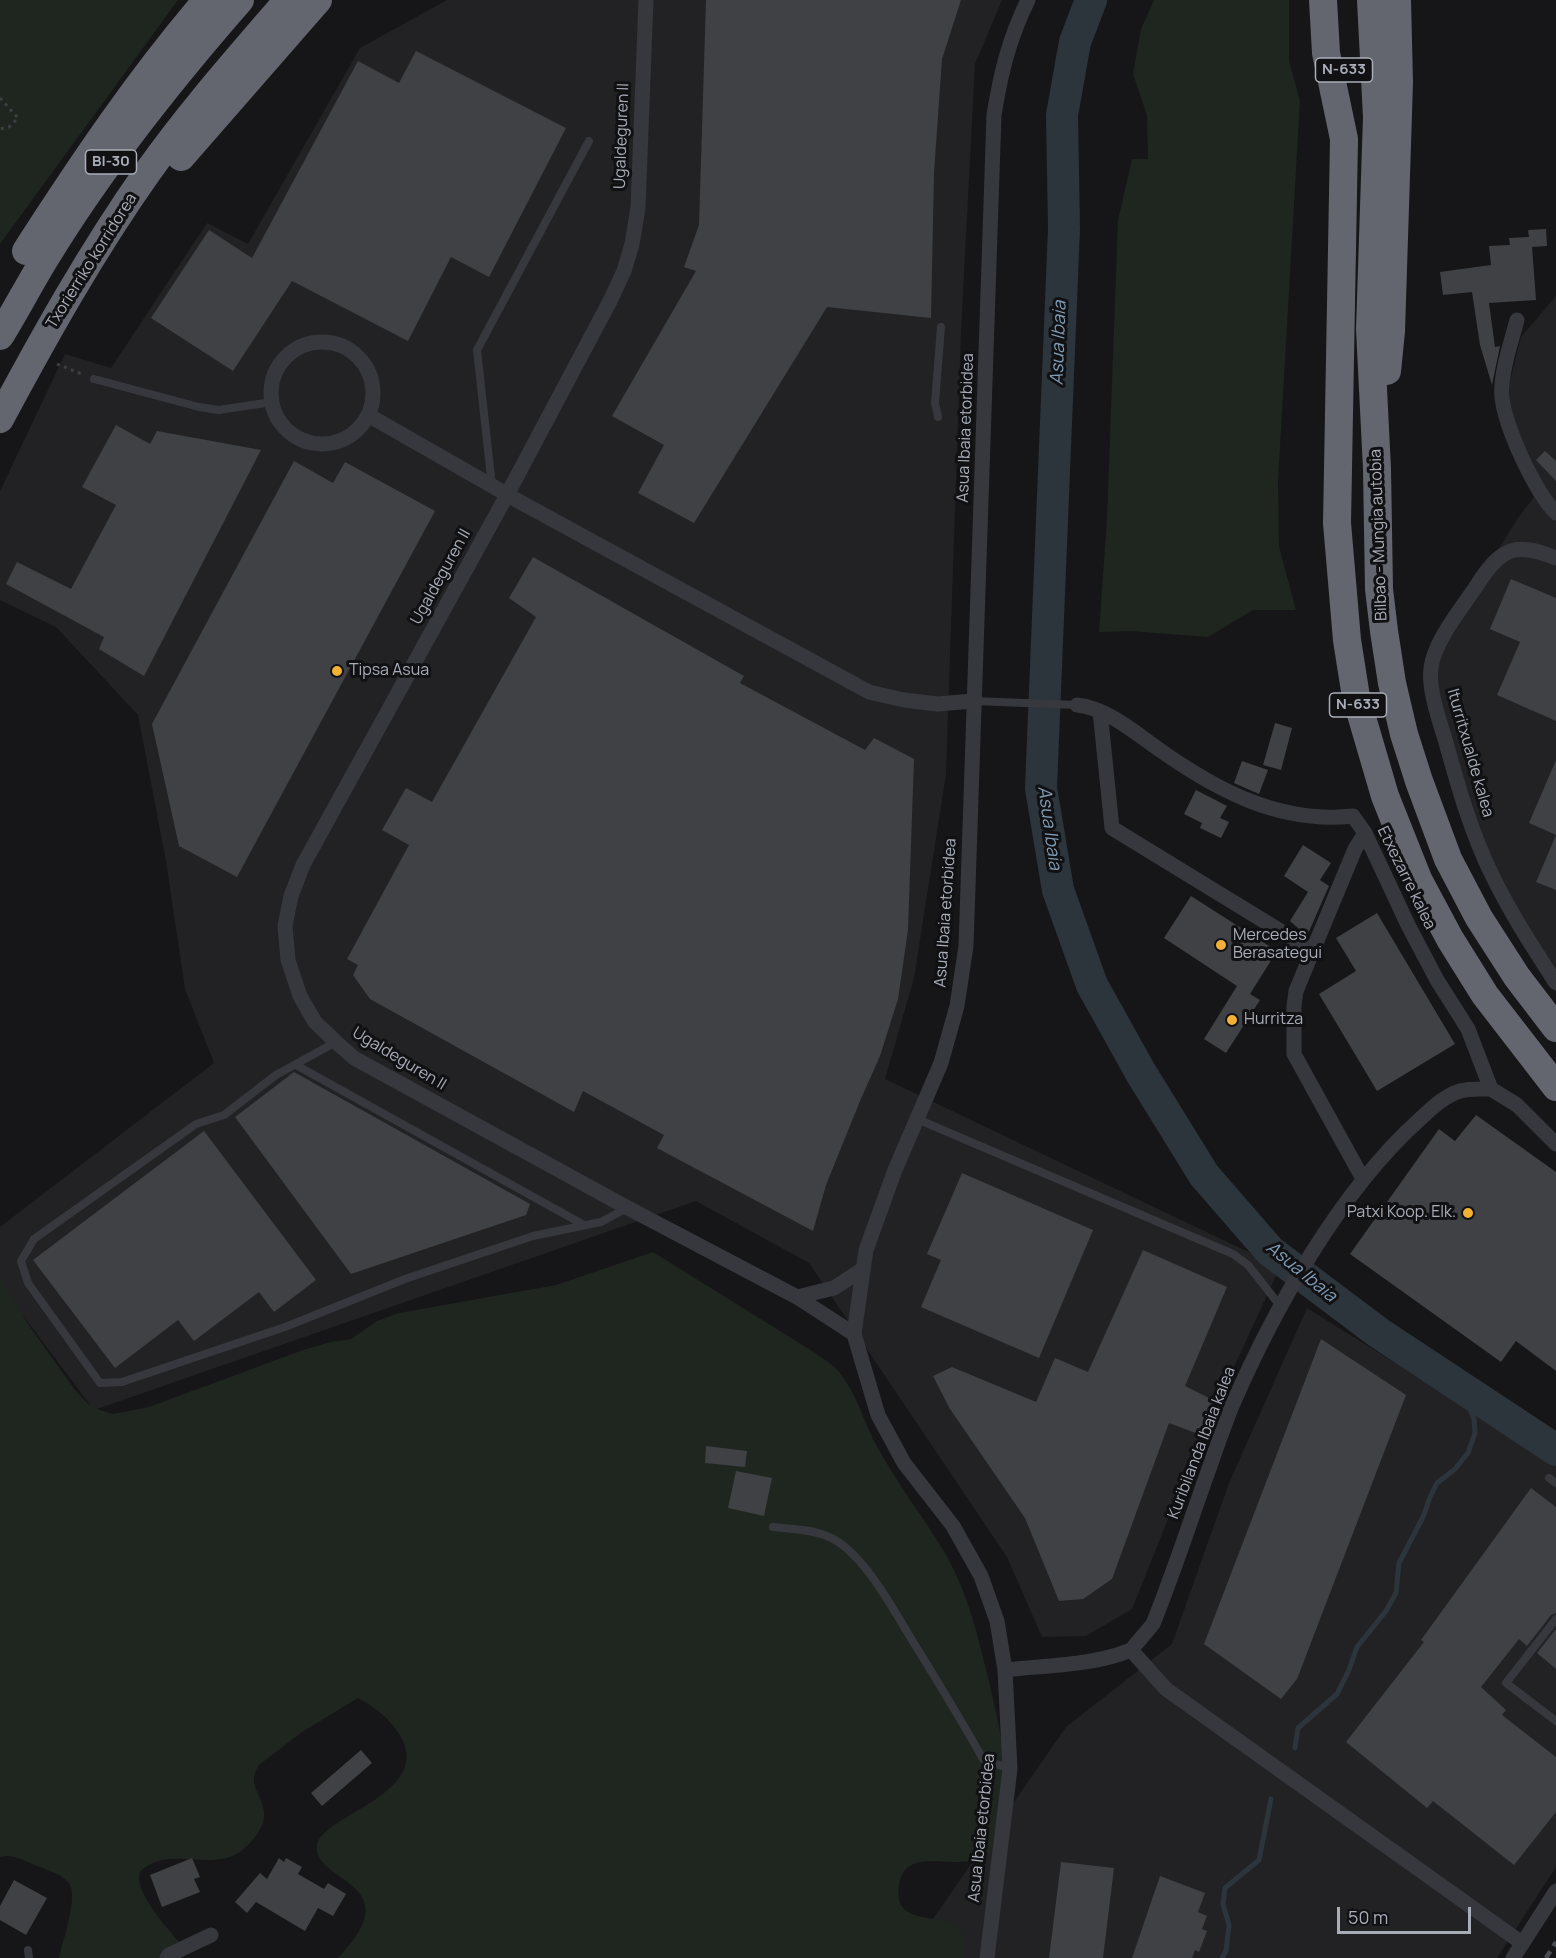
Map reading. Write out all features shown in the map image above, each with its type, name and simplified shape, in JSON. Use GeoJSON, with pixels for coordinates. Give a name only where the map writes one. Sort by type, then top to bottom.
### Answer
{"type":"FeatureCollection","features":[{"type":"Feature","properties":{"kind":"highway"},"geometry":{"type":"LineString","coordinates":[[0,301],[25,254],[83,162],[133,93],[207,0]]}},
{"type":"Feature","properties":{"kind":"highway","name":"BI-30"},"geometry":{"type":"LineString","coordinates":[[0,336],[46,256],[119,150],[166,88],[240,0]]}},
{"type":"Feature","properties":{"kind":"highway","name":"Txorierriko korridorea"},"geometry":{"type":"LineString","coordinates":[[0,418],[63,307],[148,171],[195,110],[288,0]]}},
{"type":"Feature","properties":{"kind":"highway"},"geometry":{"type":"LineString","coordinates":[[63,307],[177,161],[318,0]]}},
{"type":"Feature","properties":{"kind":"highway"},"geometry":{"type":"LineString","coordinates":[[1323,0],[1326,53],[1344,139]]}},
{"type":"Feature","properties":{"kind":"highway","name":"N-633"},"geometry":{"type":"LineString","coordinates":[[1340,0],[1344,44],[1344,139],[1337,523],[1347,640],[1356,697],[1385,796],[1418,879],[1450,939],[1485,995],[1556,1087]]}},
{"type":"Feature","properties":{"kind":"highway","name":"Bilbao - Mungia autobia"},"geometry":{"type":"LineString","coordinates":[[1371,0],[1377,117],[1370,329],[1377,469],[1379,589],[1392,683],[1407,744],[1448,859],[1479,918],[1516,977],[1556,1028]]}},
{"type":"Feature","properties":{"kind":"highway"},"geometry":{"type":"LineString","coordinates":[[1377,469],[1391,331],[1399,82],[1397,0]]}},
{"type":"Feature","properties":{"kind":"street","name":"Ugaldeguren II"},"geometry":{"type":"LineString","coordinates":[[646,0],[638,208],[627,262],[610,301],[507,495],[303,865],[291,896],[285,926],[288,960],[293,977],[315,1022],[354,1058],[628,1208],[797,1297],[854,1334]]}},
{"type":"Feature","properties":{"kind":"street","name":"Asua Ibaia etorbidea"},"geometry":{"type":"LineString","coordinates":[[987,1958],[1010,1769],[1005,1670],[997,1622],[981,1576],[953,1526],[904,1464],[878,1415],[854,1334],[866,1250],[895,1170],[945,1052],[957,1006],[966,946],[994,115],[1001,70],[1016,25],[1028,0]]}},
{"type":"Feature","properties":{"kind":"street"},"geometry":{"type":"LineString","coordinates":[[1516,320],[1502,395],[1504,407],[1510,428],[1538,489],[1556,513]]}},
{"type":"Feature","properties":{"kind":"street"},"geometry":{"type":"LineString","coordinates":[[320,341],[337,344],[353,352],[365,364],[372,380],[373,398],[368,415],[359,428],[332,443],[316,443],[300,439],[287,430],[272,402],[272,385],[278,368],[288,354],[303,345],[320,341]]}},
{"type":"Feature","properties":{"kind":"street"},"geometry":{"type":"LineString","coordinates":[[368,415],[507,495],[869,692],[904,700],[938,704],[973,701]]}},
{"type":"Feature","properties":{"kind":"street","name":"Iturritxualde kalea"},"geometry":{"type":"LineString","coordinates":[[1556,558],[1536,550],[1512,549],[1498,557],[1437,646],[1431,669],[1435,703],[1464,806],[1493,877],[1533,949],[1556,983]]}},
{"type":"Feature","properties":{"kind":"street","name":"Etxezarre kalea"},"geometry":{"type":"LineString","coordinates":[[1077,705],[1092,706],[1197,774],[1235,795],[1283,813],[1304,817],[1353,816],[1365,833],[1408,925],[1437,980],[1468,1029],[1491,1089]]}},
{"type":"Feature","properties":{"kind":"street"},"geometry":{"type":"LineString","coordinates":[[1100,711],[1112,828],[1313,951]]}},
{"type":"Feature","properties":{"kind":"street"},"geometry":{"type":"LineString","coordinates":[[1363,1179],[1294,1054],[1294,1006],[1296,992],[1355,849],[1365,833]]}},
{"type":"Feature","properties":{"kind":"street"},"geometry":{"type":"LineString","coordinates":[[1491,1089],[1516,1105],[1556,1144]]}},
{"type":"Feature","properties":{"kind":"street","name":"Kuribilanda Ibaia kalea"},"geometry":{"type":"LineString","coordinates":[[1131,1650],[1153,1624],[1232,1407],[1281,1307],[1317,1245],[1363,1179],[1399,1138],[1442,1100],[1459,1091],[1491,1089]]}},
{"type":"Feature","properties":{"kind":"street"},"geometry":{"type":"LineString","coordinates":[[797,1297],[834,1288],[863,1269]]}},
{"type":"Feature","properties":{"kind":"street"},"geometry":{"type":"LineString","coordinates":[[1005,1670],[1094,1661],[1131,1650],[1166,1689],[1522,1943]]}},
{"type":"Feature","properties":{"kind":"street"},"geometry":{"type":"LineString","coordinates":[[1513,1958],[1556,1891]]}},
{"type":"Feature","properties":{"kind":"street"},"geometry":{"type":"LineString","coordinates":[[166,1958],[212,1935]]}},
{"type":"Feature","properties":{"kind":"lane"},"geometry":{"type":"LineString","coordinates":[[492,486],[477,350],[589,141]]}},
{"type":"Feature","properties":{"kind":"lane"},"geometry":{"type":"LineString","coordinates":[[938,417],[935,403],[940,327]]}},
{"type":"Feature","properties":{"kind":"lane"},"geometry":{"type":"LineString","coordinates":[[94,379],[199,407],[219,410],[272,402]]}},
{"type":"Feature","properties":{"kind":"lane"},"geometry":{"type":"LineString","coordinates":[[973,701],[1077,705]]}},
{"type":"Feature","properties":{"kind":"lane"},"geometry":{"type":"LineString","coordinates":[[336,1042],[276,1075],[224,1115],[196,1124],[34,1239],[21,1261],[28,1282],[100,1383],[122,1382],[285,1327],[405,1279],[533,1236],[601,1222],[628,1208]]}},
{"type":"Feature","properties":{"kind":"lane"},"geometry":{"type":"LineString","coordinates":[[296,1065],[584,1225]]}},
{"type":"Feature","properties":{"kind":"lane"},"geometry":{"type":"LineString","coordinates":[[917,1119],[1233,1254],[1248,1265],[1281,1307]]}},
{"type":"Feature","properties":{"kind":"lane"},"geometry":{"type":"LineString","coordinates":[[773,1527],[801,1529],[827,1536],[854,1555],[881,1590],[958,1714],[982,1759],[1010,1769]]}},
{"type":"Feature","properties":{"kind":"lane"},"geometry":{"type":"LineString","coordinates":[[1556,1619],[1506,1683],[1556,1721]]}},
{"type":"Feature","properties":{"kind":"path"},"geometry":{"type":"LineString","coordinates":[[0,98],[18,118],[9,127],[0,129]]}},
{"type":"Feature","properties":{"kind":"path"},"geometry":{"type":"LineString","coordinates":[[54,362],[94,379]]}},
{"type":"Feature","properties":{"kind":"shaded area"},"geometry":{"type":"Polygon","coordinates":[[[0,0],[178,0],[0,244],[0,0]]]}},
{"type":"Feature","properties":{"kind":"shaded area"},"geometry":{"type":"Polygon","coordinates":[[[447,0],[1002,0],[975,64],[961,331],[946,774],[914,978],[885,1079],[1280,1267],[1194,1454],[1132,1609],[1086,1636],[1042,1637],[1007,1557],[809,1263],[696,1201],[94,1410],[0,1285],[0,1227],[214,1063],[185,989],[166,861],[138,715],[56,627],[0,600],[0,491],[65,354],[111,368],[207,223],[248,244],[360,48],[447,0]]]}},
{"type":"Feature","properties":{"kind":"shaded area"},"geometry":{"type":"Polygon","coordinates":[[[1154,0],[1289,0],[1289,61],[1300,101],[1278,481],[1279,547],[1296,610],[1253,610],[1208,637],[1131,631],[1099,632],[1107,519],[1118,220],[1132,159],[1148,159],[1147,115],[1133,74],[1141,29],[1154,0]]]}},
{"type":"Feature","properties":{"kind":"shaded area"},"geometry":{"type":"Polygon","coordinates":[[[1556,296],[1556,984],[1493,877],[1435,703],[1437,646],[1518,518],[1543,485],[1515,425],[1510,409],[1510,381],[1521,337],[1556,296]]]}},
{"type":"Feature","properties":{"kind":"shaded area"},"geometry":{"type":"Polygon","coordinates":[[[653,1252],[812,1351],[837,1370],[852,1391],[879,1450],[953,1568],[972,1616],[981,1648],[1002,1744],[1004,1771],[997,1833],[993,1846],[984,1856],[972,1861],[927,1861],[914,1864],[904,1871],[899,1885],[900,1902],[907,1911],[947,1922],[958,1928],[965,1939],[965,1958],[338,1958],[358,1933],[366,1913],[363,1898],[319,1858],[317,1845],[323,1834],[388,1790],[400,1776],[406,1760],[403,1741],[394,1727],[372,1706],[358,1698],[302,1732],[259,1765],[255,1772],[254,1784],[263,1805],[264,1817],[263,1823],[250,1844],[230,1857],[217,1860],[163,1860],[151,1864],[140,1872],[139,1881],[147,1901],[185,1949],[179,1958],[59,1958],[71,1907],[71,1888],[68,1882],[57,1874],[18,1858],[0,1857],[0,1277],[28,1324],[75,1390],[87,1403],[113,1414],[149,1407],[303,1350],[351,1339],[377,1321],[399,1313],[556,1285],[653,1252]]]}},
{"type":"Feature","properties":{"kind":"shaded area"},"geometry":{"type":"Polygon","coordinates":[[[1307,1308],[1477,1414],[1556,1456],[1556,1867],[1497,1958],[906,1958],[1066,1727],[1172,1644],[1229,1483],[1307,1308]]]}},
{"type":"Feature","properties":{"kind":"building"},"geometry":{"type":"Polygon","coordinates":[[[706,0],[961,0],[942,59],[934,173],[931,318],[827,307],[694,523],[638,493],[664,445],[612,416],[696,271],[684,267],[699,225],[706,0]]]}},
{"type":"Feature","properties":{"kind":"building"},"geometry":{"type":"Polygon","coordinates":[[[416,51],[566,128],[489,277],[451,257],[408,341],[292,281],[233,371],[151,318],[209,230],[252,258],[358,61],[399,83],[416,51]]]}},
{"type":"Feature","properties":{"kind":"building"},"geometry":{"type":"Polygon","coordinates":[[[1546,229],[1547,246],[1532,247],[1536,300],[1489,303],[1495,347],[1500,346],[1492,385],[1480,345],[1472,292],[1443,295],[1440,272],[1491,265],[1489,246],[1510,245],[1509,238],[1529,237],[1528,230],[1546,229]]]}},
{"type":"Feature","properties":{"kind":"building"},"geometry":{"type":"Polygon","coordinates":[[[116,425],[150,444],[157,431],[261,450],[144,676],[99,649],[104,637],[6,584],[17,562],[71,589],[116,505],[82,487],[116,425]]]}},
{"type":"Feature","properties":{"kind":"building"},"geometry":{"type":"Polygon","coordinates":[[[1545,451],[1556,461],[1556,481],[1536,460],[1545,451]]]}},
{"type":"Feature","properties":{"kind":"building"},"geometry":{"type":"Polygon","coordinates":[[[294,461],[333,483],[345,462],[435,511],[237,877],[179,846],[152,724],[294,461]]]}},
{"type":"Feature","properties":{"kind":"building"},"geometry":{"type":"Polygon","coordinates":[[[533,557],[744,676],[740,683],[865,750],[874,738],[914,759],[908,930],[898,999],[880,1056],[826,1185],[813,1231],[657,1148],[664,1135],[583,1091],[574,1112],[370,999],[353,975],[358,965],[347,959],[409,845],[382,830],[406,788],[432,802],[536,617],[509,598],[533,557]]]}},
{"type":"Feature","properties":{"kind":"building"},"geometry":{"type":"Polygon","coordinates":[[[1511,579],[1556,598],[1556,721],[1497,695],[1520,642],[1490,629],[1511,579]]]}},
{"type":"Feature","properties":{"kind":"building"},"geometry":{"type":"Polygon","coordinates":[[[1275,723],[1292,728],[1281,770],[1263,765],[1275,723]]]}},
{"type":"Feature","properties":{"kind":"building"},"geometry":{"type":"Polygon","coordinates":[[[1556,760],[1556,835],[1529,823],[1556,760]]]}},
{"type":"Feature","properties":{"kind":"building"},"geometry":{"type":"Polygon","coordinates":[[[1242,761],[1268,770],[1259,794],[1234,783],[1242,761]]]}},
{"type":"Feature","properties":{"kind":"building"},"geometry":{"type":"Polygon","coordinates":[[[1196,790],[1227,806],[1220,818],[1229,822],[1221,838],[1200,828],[1202,823],[1184,814],[1196,790]]]}},
{"type":"Feature","properties":{"kind":"building"},"geometry":{"type":"Polygon","coordinates":[[[1556,835],[1556,890],[1536,882],[1556,835]]]}},
{"type":"Feature","properties":{"kind":"building"},"geometry":{"type":"Polygon","coordinates":[[[1303,845],[1331,863],[1320,880],[1329,886],[1307,936],[1290,921],[1308,892],[1284,876],[1303,845]]]}},
{"type":"Feature","properties":{"kind":"building","name":"Mercedes Berasategui"},"geometry":{"type":"Polygon","coordinates":[[[1191,896],[1277,951],[1250,994],[1260,1000],[1226,1053],[1204,1039],[1237,986],[1164,938],[1191,896]]]}},
{"type":"Feature","properties":{"kind":"building"},"geometry":{"type":"Polygon","coordinates":[[[1377,913],[1455,1044],[1377,1091],[1319,994],[1356,971],[1336,938],[1377,913]]]}},
{"type":"Feature","properties":{"kind":"building"},"geometry":{"type":"Polygon","coordinates":[[[294,1072],[530,1204],[526,1215],[351,1274],[235,1117],[294,1072]]]}},
{"type":"Feature","properties":{"kind":"building","name":"Patxi Koop. Elk."},"geometry":{"type":"Polygon","coordinates":[[[1476,1115],[1556,1172],[1556,1371],[1516,1341],[1501,1362],[1350,1254],[1439,1129],[1455,1141],[1476,1115]]]}},
{"type":"Feature","properties":{"kind":"building"},"geometry":{"type":"Polygon","coordinates":[[[204,1131],[316,1280],[274,1312],[259,1292],[194,1341],[178,1320],[115,1368],[33,1260],[204,1131]]]}},
{"type":"Feature","properties":{"kind":"building"},"geometry":{"type":"Polygon","coordinates":[[[962,1173],[1093,1230],[1039,1358],[921,1307],[941,1260],[927,1254],[962,1173]]]}},
{"type":"Feature","properties":{"kind":"building"},"geometry":{"type":"Polygon","coordinates":[[[1143,1250],[1227,1287],[1185,1386],[1215,1401],[1201,1435],[1169,1423],[1112,1579],[1083,1599],[1059,1601],[1025,1518],[950,1409],[933,1376],[952,1367],[1036,1402],[1055,1358],[1088,1372],[1143,1250]]]}},
{"type":"Feature","properties":{"kind":"building"},"geometry":{"type":"Polygon","coordinates":[[[1321,1339],[1406,1395],[1297,1679],[1281,1699],[1204,1644],[1321,1339]]]}},
{"type":"Feature","properties":{"kind":"building"},"geometry":{"type":"Polygon","coordinates":[[[706,1446],[747,1451],[745,1467],[705,1463],[706,1446]]]}},
{"type":"Feature","properties":{"kind":"building"},"geometry":{"type":"Polygon","coordinates":[[[736,1471],[772,1478],[764,1516],[728,1508],[736,1471]]]}},
{"type":"Feature","properties":{"kind":"building"},"geometry":{"type":"Polygon","coordinates":[[[1531,1488],[1556,1507],[1556,1613],[1551,1615],[1527,1646],[1519,1639],[1481,1687],[1506,1710],[1502,1715],[1556,1757],[1556,1812],[1514,1865],[1433,1801],[1427,1808],[1346,1742],[1424,1642],[1421,1640],[1531,1488]]]}},
{"type":"Feature","properties":{"kind":"building"},"geometry":{"type":"Polygon","coordinates":[[[1556,1629],[1556,1669],[1537,1653],[1556,1629]]]}},
{"type":"Feature","properties":{"kind":"building"},"geometry":{"type":"Polygon","coordinates":[[[361,1750],[372,1763],[322,1806],[311,1793],[361,1750]]]}},
{"type":"Feature","properties":{"kind":"building"},"geometry":{"type":"Polygon","coordinates":[[[192,1858],[200,1877],[194,1879],[200,1892],[162,1907],[150,1875],[192,1858]]]}},
{"type":"Feature","properties":{"kind":"building"},"geometry":{"type":"Polygon","coordinates":[[[279,1858],[284,1862],[286,1858],[302,1867],[298,1874],[324,1889],[328,1883],[346,1894],[333,1916],[318,1908],[305,1931],[256,1902],[247,1913],[235,1902],[260,1873],[267,1879],[279,1858]]]}},
{"type":"Feature","properties":{"kind":"building"},"geometry":{"type":"Polygon","coordinates":[[[1061,1862],[1114,1868],[1103,1958],[1049,1958],[1061,1862]]]}},
{"type":"Feature","properties":{"kind":"building"},"geometry":{"type":"Polygon","coordinates":[[[1160,1876],[1205,1893],[1198,1912],[1207,1916],[1202,1929],[1207,1931],[1199,1952],[1195,1950],[1192,1958],[1132,1958],[1160,1876]]]}},
{"type":"Feature","properties":{"kind":"building"},"geometry":{"type":"Polygon","coordinates":[[[14,1880],[47,1898],[26,1935],[0,1920],[0,1906],[14,1880]]]}},
{"type":"Feature","properties":{"kind":"waterway","name":"Asua Ibaia"},"geometry":{"type":"LineString","coordinates":[[1091,0],[1075,42],[1062,115],[1064,228],[1041,788],[1058,890],[1092,985],[1141,1073],[1204,1175],[1270,1251],[1379,1333],[1556,1450]]}},
{"type":"Feature","properties":{"kind":"waterway"},"geometry":{"type":"LineString","coordinates":[[1295,1748],[1298,1728],[1337,1694],[1357,1647],[1386,1611],[1396,1593],[1399,1563],[1423,1517],[1437,1483],[1455,1469],[1468,1453],[1475,1433],[1474,1419],[1461,1387]]}},
{"type":"Feature","properties":{"kind":"waterway"},"geometry":{"type":"LineString","coordinates":[[1222,1958],[1226,1951],[1229,1925],[1223,1904],[1225,1888],[1259,1860],[1271,1799]]}},
{"type":"Feature","properties":{"kind":"railway"},"geometry":{"type":"LineString","coordinates":[[1546,1958],[1556,1942]]}},
{"type":"Feature","properties":{"kind":"place","name":"Tipsa Asua"},"geometry":{"type":"Point","coordinates":[337,671]}},
{"type":"Feature","properties":{"kind":"place","name":"Mercedes Berasategui"},"geometry":{"type":"Point","coordinates":[1221,945]}},
{"type":"Feature","properties":{"kind":"place","name":"Hurritza"},"geometry":{"type":"Point","coordinates":[1232,1020]}},
{"type":"Feature","properties":{"kind":"place","name":"Patxi Koop. Elk."},"geometry":{"type":"Point","coordinates":[1468,1213]}}]}
